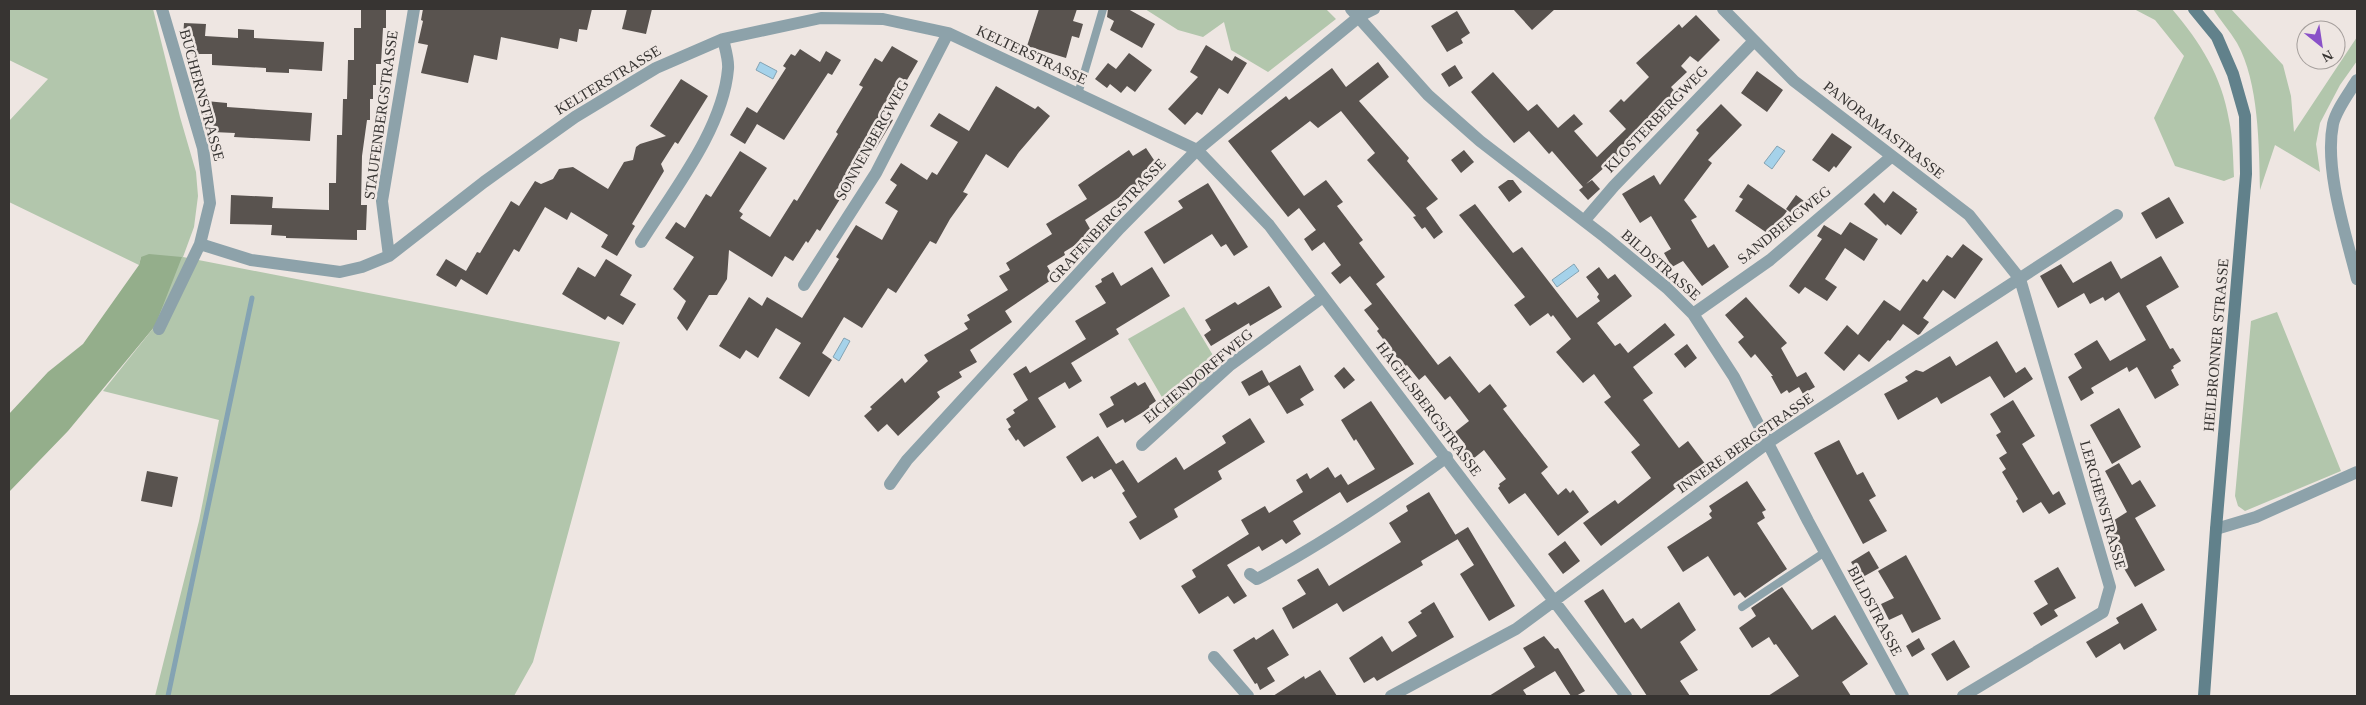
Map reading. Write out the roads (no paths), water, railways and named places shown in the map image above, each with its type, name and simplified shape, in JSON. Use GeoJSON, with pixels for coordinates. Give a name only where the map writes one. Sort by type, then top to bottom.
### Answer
{"type":"FeatureCollection","features":[{"type":"Feature","properties":{"kind":"main road","name":"HEILBRONNER STRASSE"},"geometry":{"type":"LineString","coordinates":[[2194,9],[2216,37],[2232,74],[2245,116],[2246,174],[2204,696]]}},
{"type":"Feature","properties":{"kind":"street","name":"BUCHERNSTRASSE"},"geometry":{"type":"LineString","coordinates":[[159,329],[200,244],[210,203],[204,154],[162,9]]}},
{"type":"Feature","properties":{"kind":"street","name":"STAUFENBERGSTRASSE"},"geometry":{"type":"LineString","coordinates":[[389,256],[382,201],[414,9]]}},
{"type":"Feature","properties":{"kind":"street","name":"GRAFENBERGSTRASSE"},"geometry":{"type":"LineString","coordinates":[[890,484],[907,460],[1120,228],[1197,150],[1356,13],[1374,9]]}},
{"type":"Feature","properties":{"kind":"street","name":"PANORAMASTRASSE"},"geometry":{"type":"LineString","coordinates":[[1723,9],[1794,81],[1969,215],[2020,279]]}},
{"type":"Feature","properties":{"kind":"street","name":"BILDSTRASSE"},"geometry":{"type":"LineString","coordinates":[[1356,13],[1428,95],[1480,141],[1667,288],[1693,314],[1734,377],[1825,552],[1903,696]]}},
{"type":"Feature","properties":{"kind":"street","name":"KELTERSTRASSE"},"geometry":{"type":"LineString","coordinates":[[200,244],[251,260],[340,272],[362,267],[389,256],[484,182],[575,117],[656,68],[723,39],[820,18],[883,19],[948,33],[1197,150]]}},
{"type":"Feature","properties":{"kind":"street","name":"SONNENBERGWEG"},"geometry":{"type":"LineString","coordinates":[[804,285],[876,173],[948,33]]}},
{"type":"Feature","properties":{"kind":"street"},"geometry":{"type":"LineString","coordinates":[[641,242],[708,136],[723,100],[728,67],[723,39]]}},
{"type":"Feature","properties":{"kind":"street","name":"KLOSTERBERGWEG"},"geometry":{"type":"LineString","coordinates":[[1584,221],[1614,186],[1754,41]]}},
{"type":"Feature","properties":{"kind":"street"},"geometry":{"type":"LineString","coordinates":[[2357,80],[2333,122],[2330,148],[2333,176],[2357,279]]}},
{"type":"Feature","properties":{"kind":"street","name":"HAGELSBERGSTRASSE"},"geometry":{"type":"LineString","coordinates":[[1197,150],[1269,225],[1447,457],[1626,696]]}},
{"type":"Feature","properties":{"kind":"street","name":"SANDBERGWEG"},"geometry":{"type":"LineString","coordinates":[[1693,314],[1770,260],[1891,157]]}},
{"type":"Feature","properties":{"kind":"street","name":"INNERE BERGSTRASSE"},"geometry":{"type":"LineString","coordinates":[[1391,696],[1516,629],[1769,442],[2117,215]]}},
{"type":"Feature","properties":{"kind":"street","name":"LERCHENSTRASSE"},"geometry":{"type":"LineString","coordinates":[[1963,696],[2102,612],[2110,587],[2020,279]]}},
{"type":"Feature","properties":{"kind":"street","name":"EICHENDORFFWEG"},"geometry":{"type":"LineString","coordinates":[[1142,445],[1229,366],[1323,296]]}},
{"type":"Feature","properties":{"kind":"street"},"geometry":{"type":"LineString","coordinates":[[1250,574],[1257,579],[1316,548],[1381,505],[1447,457]]}},
{"type":"Feature","properties":{"kind":"street"},"geometry":{"type":"LineString","coordinates":[[2216,529],[2256,517],[2357,472]]}},
{"type":"Feature","properties":{"kind":"street"},"geometry":{"type":"LineString","coordinates":[[1214,657],[1248,696]]}},
{"type":"Feature","properties":{"kind":"lane"},"geometry":{"type":"LineString","coordinates":[[1078,94],[1103,9]]}},
{"type":"Feature","properties":{"kind":"lane"},"geometry":{"type":"LineString","coordinates":[[1742,607],[1825,552]]}},
{"type":"Feature","properties":{"kind":"water"},"geometry":{"type":"Polygon","coordinates":[[[760,62],[777,71],[773,79],[756,70],[760,62]]]}},
{"type":"Feature","properties":{"kind":"water"},"geometry":{"type":"Polygon","coordinates":[[[1777,146],[1785,151],[1772,169],[1764,163],[1777,146]]]}},
{"type":"Feature","properties":{"kind":"water"},"geometry":{"type":"Polygon","coordinates":[[[1574,264],[1579,271],[1557,287],[1552,280],[1574,264]]]}},
{"type":"Feature","properties":{"kind":"water"},"geometry":{"type":"Polygon","coordinates":[[[844,338],[850,341],[839,361],[833,357],[844,338]]]}},
{"type":"Feature","properties":{"kind":"waterway"},"geometry":{"type":"LineString","coordinates":[[168,696],[252,298]]}}]}
